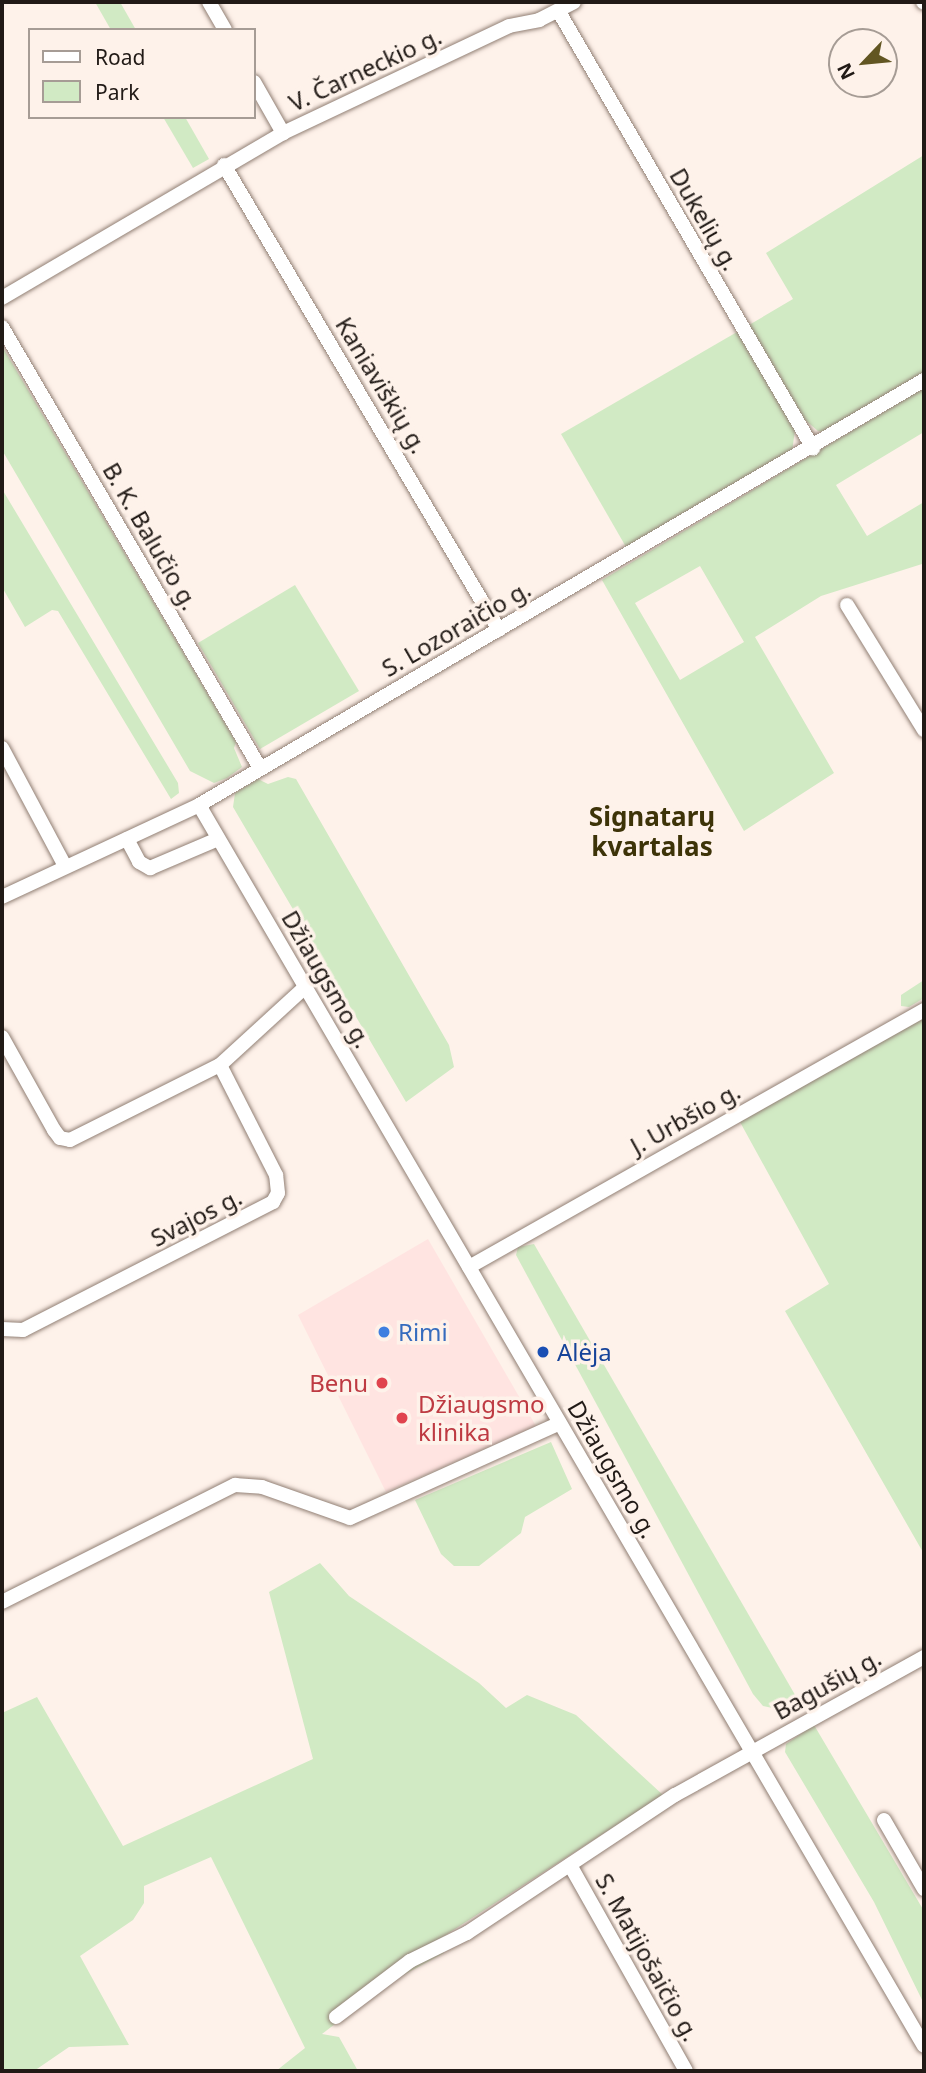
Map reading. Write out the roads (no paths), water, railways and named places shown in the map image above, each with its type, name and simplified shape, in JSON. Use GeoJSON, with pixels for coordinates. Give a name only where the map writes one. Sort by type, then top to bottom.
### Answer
{"type":"FeatureCollection","features":[{"type":"Feature","properties":{"kind":"street"},"geometry":{"type":"LineString","coordinates":[[209,2],[224,28]]}},
{"type":"Feature","properties":{"kind":"street","name":"V. Čarneckio g."},"geometry":{"type":"LineString","coordinates":[[2,298],[223,164],[509,26],[559,12],[574,2]]}},
{"type":"Feature","properties":{"kind":"street","name":"Dukelių g."},"geometry":{"type":"LineString","coordinates":[[559,12],[813,449]]}},
{"type":"Feature","properties":{"kind":"street"},"geometry":{"type":"LineString","coordinates":[[256,86],[283,133]]}},
{"type":"Feature","properties":{"kind":"street","name":"Kaniaviškių g."},"geometry":{"type":"LineString","coordinates":[[223,164],[499,630]]}},
{"type":"Feature","properties":{"kind":"street","name":"B. K. Balučio g."},"geometry":{"type":"LineString","coordinates":[[2,327],[260,768]]}},
{"type":"Feature","properties":{"kind":"street","name":"S. Lozoraičio g."},"geometry":{"type":"LineString","coordinates":[[2,897],[199,805],[813,449],[924,380]]}},
{"type":"Feature","properties":{"kind":"street"},"geometry":{"type":"LineString","coordinates":[[847,605],[924,730]]}},
{"type":"Feature","properties":{"kind":"street"},"geometry":{"type":"LineString","coordinates":[[2,748],[65,866]]}},
{"type":"Feature","properties":{"kind":"street","name":"Džiaugsmo g."},"geometry":{"type":"LineString","coordinates":[[199,805],[924,2046]]}},
{"type":"Feature","properties":{"kind":"street"},"geometry":{"type":"LineString","coordinates":[[127,839],[139,862],[150,868],[219,839]]}},
{"type":"Feature","properties":{"kind":"street"},"geometry":{"type":"LineString","coordinates":[[2,1037],[54,1130],[60,1138],[70,1140],[220,1065],[305,988]]}},
{"type":"Feature","properties":{"kind":"street","name":"J. Urbšio g."},"geometry":{"type":"LineString","coordinates":[[469,1268],[924,1010]]}},
{"type":"Feature","properties":{"kind":"street","name":"Svajos g."},"geometry":{"type":"LineString","coordinates":[[2,1329],[23,1330],[273,1202],[278,1193],[276,1175],[220,1065]]}},
{"type":"Feature","properties":{"kind":"street"},"geometry":{"type":"LineString","coordinates":[[2,1602],[235,1485],[262,1487],[350,1518],[560,1423]]}},
{"type":"Feature","properties":{"kind":"street","name":"Bagušių g."},"geometry":{"type":"LineString","coordinates":[[336,2017],[362,1993],[410,1961],[467,1933],[675,1795],[924,1657]]}},
{"type":"Feature","properties":{"kind":"street"},"geometry":{"type":"LineString","coordinates":[[884,1820],[924,1889]]}},
{"type":"Feature","properties":{"kind":"street","name":"S. Matijošaičio g."},"geometry":{"type":"LineString","coordinates":[[570,1865],[686,2071]]}},
{"type":"Feature","properties":{"kind":"place","name":"Rimi"},"geometry":{"type":"Point","coordinates":[384,1332]}},
{"type":"Feature","properties":{"kind":"place","name":"Alėja"},"geometry":{"type":"Point","coordinates":[543,1352]}},
{"type":"Feature","properties":{"kind":"place","name":"Benu"},"geometry":{"type":"Point","coordinates":[382,1383]}},
{"type":"Feature","properties":{"kind":"place","name":"Džiaugsmo klinika"},"geometry":{"type":"Point","coordinates":[402,1418]}},
{"type":"Feature","properties":{"kind":"district","name":"Signatarų kvartalas"},"geometry":{"type":"Point","coordinates":[652,832]}}]}
